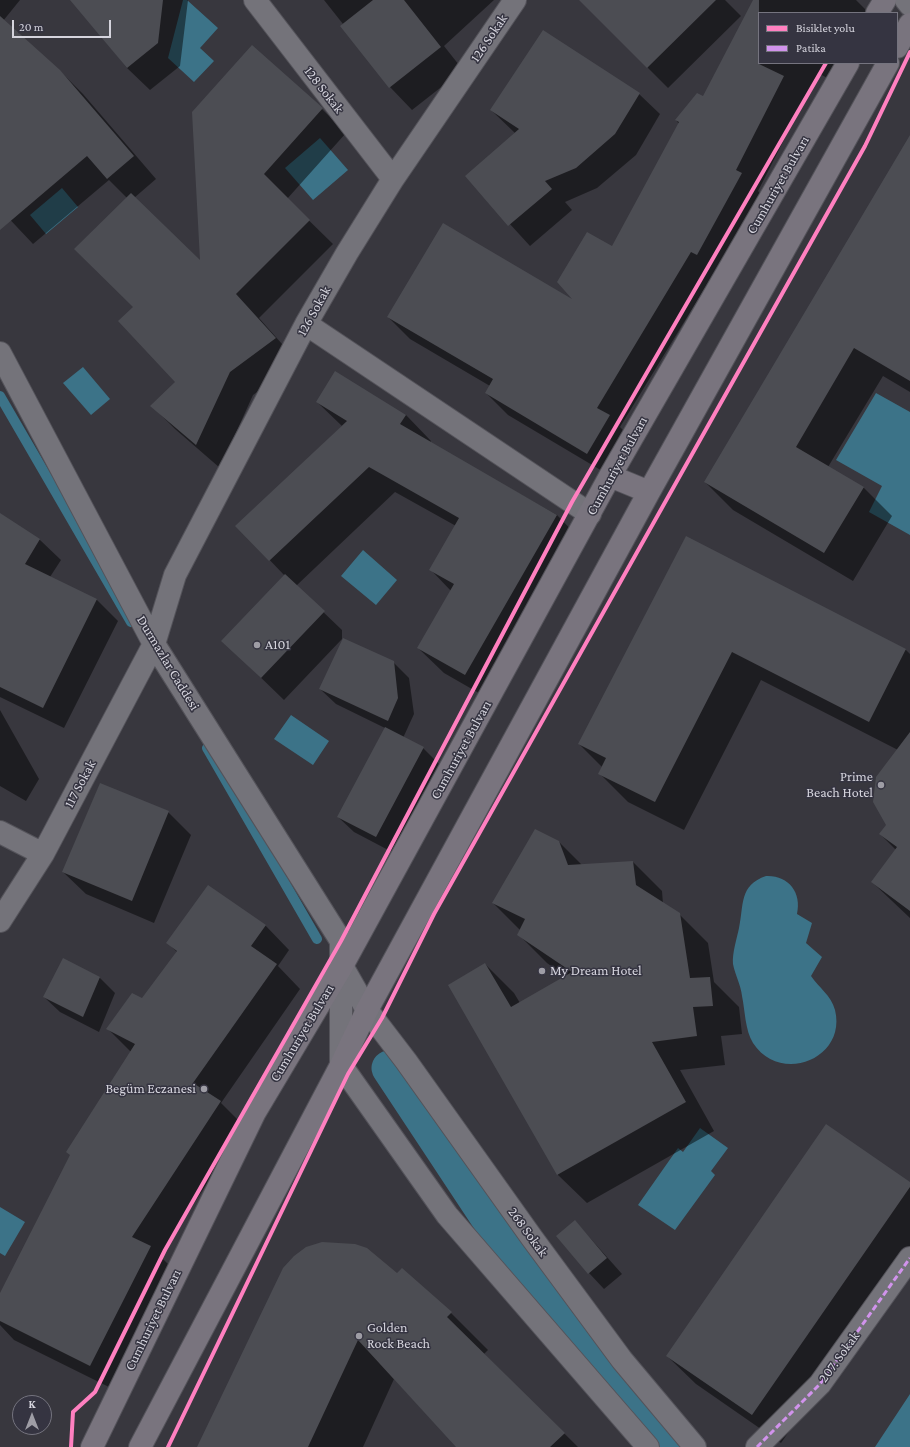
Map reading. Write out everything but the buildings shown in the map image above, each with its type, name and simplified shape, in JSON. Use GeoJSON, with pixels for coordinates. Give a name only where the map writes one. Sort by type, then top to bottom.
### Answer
{"type":"FeatureCollection","features":[{"type":"Feature","properties":{"kind":"main road"},"geometry":{"type":"LineString","coordinates":[[878,12],[885,0]]}},
{"type":"Feature","properties":{"kind":"main road"},"geometry":{"type":"LineString","coordinates":[[898,45],[910,24]]}},
{"type":"Feature","properties":{"kind":"main road","name":"Cumhuriyet Bulvarı"},"geometry":{"type":"LineString","coordinates":[[92,1447],[255,1112],[342,966],[610,476],[847,64]]}},
{"type":"Feature","properties":{"kind":"main road"},"geometry":{"type":"LineString","coordinates":[[140,1447],[341,1065],[367,1010],[649,492],[887,64]]}},
{"type":"Feature","properties":{"kind":"main road"},"geometry":{"type":"LineString","coordinates":[[610,476],[649,492]]}},
{"type":"Feature","properties":{"kind":"street","name":"128 Sokak"},"geometry":{"type":"LineString","coordinates":[[255,0],[393,179]]}},
{"type":"Feature","properties":{"kind":"street","name":"126 Sokak"},"geometry":{"type":"LineString","coordinates":[[154,644],[175,575],[306,324],[347,253],[393,179],[515,0]]}},
{"type":"Feature","properties":{"kind":"street"},"geometry":{"type":"LineString","coordinates":[[906,0],[910,4]]}},
{"type":"Feature","properties":{"kind":"street"},"geometry":{"type":"LineString","coordinates":[[306,324],[590,514]]}},
{"type":"Feature","properties":{"kind":"street","name":"Durmazlar Caddesi"},"geometry":{"type":"LineString","coordinates":[[0,353],[154,644],[341,941],[341,1065]]}},
{"type":"Feature","properties":{"kind":"street","name":"117 Sokak"},"geometry":{"type":"LineString","coordinates":[[0,921],[43,854],[154,644]]}},
{"type":"Feature","properties":{"kind":"street"},"geometry":{"type":"LineString","coordinates":[[0,832],[43,854]]}},
{"type":"Feature","properties":{"kind":"street","name":"268 Sokak"},"geometry":{"type":"LineString","coordinates":[[342,966],[367,1010],[622,1360],[695,1447]]}},
{"type":"Feature","properties":{"kind":"street"},"geometry":{"type":"LineString","coordinates":[[341,1065],[447,1215],[648,1447]]}},
{"type":"Feature","properties":{"kind":"street","name":"207. Sokak"},"geometry":{"type":"LineString","coordinates":[[757,1447],[820,1384],[910,1258]]}},
{"type":"Feature","properties":{"kind":"water"},"geometry":{"type":"Polygon","coordinates":[[[183,0],[187,0],[218,28],[200,48],[214,61],[194,82],[168,58],[183,0]]]}},
{"type":"Feature","properties":{"kind":"water"},"geometry":{"type":"Polygon","coordinates":[[[320,138],[348,170],[313,200],[285,168],[320,138]]]}},
{"type":"Feature","properties":{"kind":"water"},"geometry":{"type":"Polygon","coordinates":[[[62,188],[78,207],[46,234],[30,215],[62,188]]]}},
{"type":"Feature","properties":{"kind":"water"},"geometry":{"type":"Polygon","coordinates":[[[83,367],[110,399],[91,415],[63,383],[83,367]]]}},
{"type":"Feature","properties":{"kind":"water"},"geometry":{"type":"Polygon","coordinates":[[[876,393],[910,412],[910,535],[869,512],[882,486],[836,460],[876,393]]]}},
{"type":"Feature","properties":{"kind":"water"},"geometry":{"type":"Polygon","coordinates":[[[363,550],[397,580],[376,605],[341,576],[363,550]]]}},
{"type":"Feature","properties":{"kind":"water"},"geometry":{"type":"Polygon","coordinates":[[[291,715],[329,741],[313,765],[274,739],[291,715]]]}},
{"type":"Feature","properties":{"kind":"water"},"geometry":{"type":"Polygon","coordinates":[[[766,876],[781,878],[792,886],[797,899],[797,914],[812,923],[806,943],[822,957],[811,976],[831,1000],[835,1010],[836,1027],[831,1042],[821,1053],[809,1061],[794,1064],[779,1062],[765,1056],[753,1043],[750,1038],[741,992],[733,964],[734,950],[744,897],[751,885],[757,880],[766,876]]]}},
{"type":"Feature","properties":{"kind":"water"},"geometry":{"type":"Polygon","coordinates":[[[700,1128],[728,1148],[711,1171],[715,1175],[675,1230],[638,1205],[678,1148],[683,1152],[700,1128]]]}},
{"type":"Feature","properties":{"kind":"water"},"geometry":{"type":"Polygon","coordinates":[[[0,1207],[25,1222],[5,1256],[0,1253],[0,1207]]]}},
{"type":"Feature","properties":{"kind":"water"},"geometry":{"type":"Polygon","coordinates":[[[910,1394],[910,1447],[875,1447],[910,1394]]]}},
{"type":"Feature","properties":{"kind":"waterway"},"geometry":{"type":"LineString","coordinates":[[0,396],[131,622]]}},
{"type":"Feature","properties":{"kind":"waterway"},"geometry":{"type":"LineString","coordinates":[[207,748],[317,939]]}},
{"type":"Feature","properties":{"kind":"waterway"},"geometry":{"type":"LineString","coordinates":[[389,1068],[535,1289],[675,1447]]}},
{"type":"Feature","properties":{"kind":"marked path"},"geometry":{"type":"LineString","coordinates":[[757,1447],[820,1384],[910,1258]]}},
{"type":"Feature","properties":{"kind":"cycle path"},"geometry":{"type":"LineString","coordinates":[[168,1447],[348,1074],[382,1018],[434,914],[865,146],[910,52]]}},
{"type":"Feature","properties":{"kind":"cycle path"},"geometry":{"type":"LineString","coordinates":[[71,1447],[73,1412],[95,1392],[165,1250],[341,941],[572,502],[825,64]]}},
{"type":"Feature","properties":{"kind":"place","name":"A101"},"geometry":{"type":"Point","coordinates":[257,645]}},
{"type":"Feature","properties":{"kind":"place","name":"Prime Beach Hotel"},"geometry":{"type":"Point","coordinates":[881,785]}},
{"type":"Feature","properties":{"kind":"place","name":"My Dream Hotel"},"geometry":{"type":"Point","coordinates":[542,971]}},
{"type":"Feature","properties":{"kind":"place","name":"Begüm Eczanesi"},"geometry":{"type":"Point","coordinates":[204,1089]}},
{"type":"Feature","properties":{"kind":"place","name":"Golden Rock Beach"},"geometry":{"type":"Point","coordinates":[359,1336]}}]}
